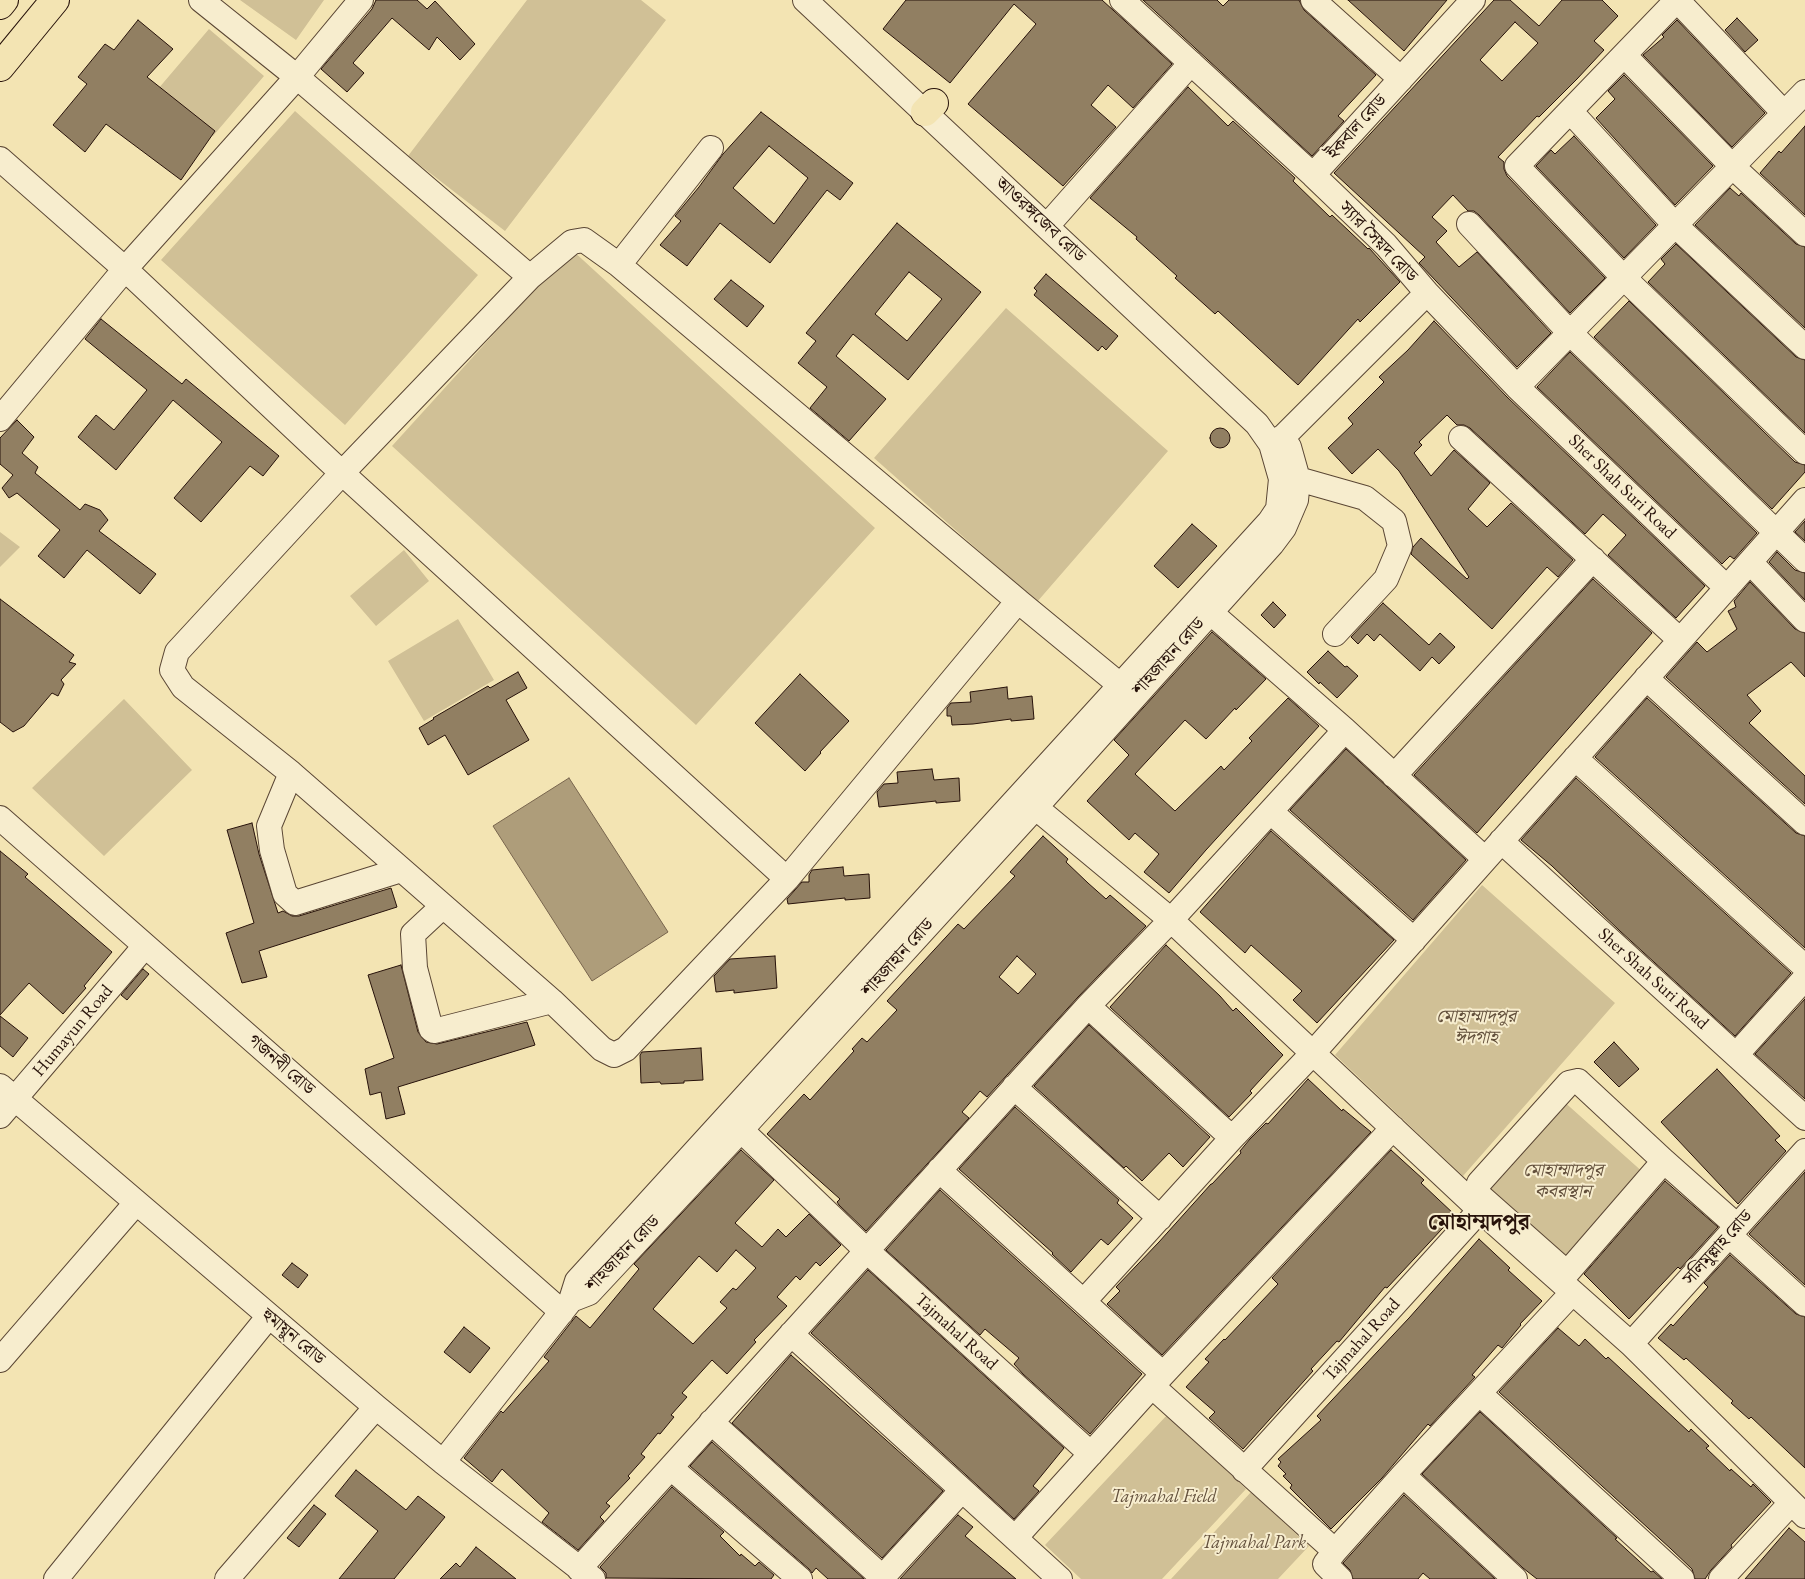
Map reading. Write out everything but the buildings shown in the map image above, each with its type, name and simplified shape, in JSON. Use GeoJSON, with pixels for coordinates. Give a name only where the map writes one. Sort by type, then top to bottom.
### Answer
{"type":"FeatureCollection","features":[{"type":"Feature","properties":{"kind":"highway"},"geometry":{"type":"LineString","coordinates":[[0,5],[4,0]]}},
{"type":"Feature","properties":{"kind":"highway"},"geometry":{"type":"LineString","coordinates":[[0,66],[55,0]]}},
{"type":"Feature","properties":{"kind":"street"},"geometry":{"type":"LineString","coordinates":[[201,0],[297,77],[530,277]]}},
{"type":"Feature","properties":{"kind":"street"},"geometry":{"type":"LineString","coordinates":[[0,418],[125,269],[297,77],[361,0]]}},
{"type":"Feature","properties":{"kind":"street","name":"আওরঙ্গজেব রোড"},"geometry":{"type":"LineString","coordinates":[[805,0],[1054,218],[1269,415],[1277,440]]}},
{"type":"Feature","properties":{"kind":"street","name":"আওরঙ্গজেব রোড"},"geometry":{"type":"LineString","coordinates":[[825,0],[929,108],[1257,424],[1277,440]]}},
{"type":"Feature","properties":{"kind":"street","name":"স্যার সৈয়দ রোড"},"geometry":{"type":"LineString","coordinates":[[1122,0],[1313,175],[1386,245],[1427,293],[1277,440]]}},
{"type":"Feature","properties":{"kind":"street","name":"ইকবাল রোড"},"geometry":{"type":"LineString","coordinates":[[1313,0],[1401,78]]}},
{"type":"Feature","properties":{"kind":"street","name":"ইকবাল রোড"},"geometry":{"type":"LineString","coordinates":[[1313,175],[1473,0]]}},
{"type":"Feature","properties":{"kind":"street"},"geometry":{"type":"LineString","coordinates":[[1784,112],[1677,0],[1517,166],[1624,277],[1805,452]]}},
{"type":"Feature","properties":{"kind":"street"},"geometry":{"type":"LineString","coordinates":[[1624,55],[1732,166],[1805,234]]}},
{"type":"Feature","properties":{"kind":"street"},"geometry":{"type":"LineString","coordinates":[[1054,218],[1191,63]]}},
{"type":"Feature","properties":{"kind":"street"},"geometry":{"type":"LineString","coordinates":[[1517,387],[1784,112],[1804,95]]}},
{"type":"Feature","properties":{"kind":"street"},"geometry":{"type":"LineString","coordinates":[[1570,111],[1675,225],[1805,347]]}},
{"type":"Feature","properties":{"kind":"street"},"geometry":{"type":"LineString","coordinates":[[619,265],[711,148]]}},
{"type":"Feature","properties":{"kind":"street"},"geometry":{"type":"LineString","coordinates":[[0,159],[125,269],[342,473],[787,879]]}},
{"type":"Feature","properties":{"kind":"street"},"geometry":{"type":"LineString","coordinates":[[1469,224],[1570,333],[1805,560]]}},
{"type":"Feature","properties":{"kind":"street"},"geometry":{"type":"LineString","coordinates":[[1018,601],[787,879],[626,1049],[614,1055],[602,1049],[552,1001],[290,773],[182,687],[172,670],[176,652],[342,473],[530,277],[572,242],[584,240],[619,265],[1120,685]]}},
{"type":"Feature","properties":{"kind":"street","name":"Sher Shah Suri Road"},"geometry":{"type":"LineString","coordinates":[[1427,293],[1517,387],[1727,588]]}},
{"type":"Feature","properties":{"kind":"street"},"geometry":{"type":"LineString","coordinates":[[1461,438],[1680,640]]}},
{"type":"Feature","properties":{"kind":"street","name":"শাহজাহান রোড"},"geometry":{"type":"LineString","coordinates":[[566,1306],[577,1281],[1028,801],[1210,612],[1284,528],[1296,500],[1298,479],[1291,453],[1277,440]]}},
{"type":"Feature","properties":{"kind":"street","name":"শাহজাহান রোড"},"geometry":{"type":"LineString","coordinates":[[566,1306],[589,1293],[741,1130],[1028,801],[1120,685],[1270,521],[1278,509],[1281,479],[1277,440]]}},
{"type":"Feature","properties":{"kind":"street"},"geometry":{"type":"LineString","coordinates":[[1298,479],[1366,498],[1394,521],[1400,546],[1386,579],[1334,634]]}},
{"type":"Feature","properties":{"kind":"street"},"geometry":{"type":"LineString","coordinates":[[1084,1300],[1232,1138],[1314,1052],[1805,500]]}},
{"type":"Feature","properties":{"kind":"street"},"geometry":{"type":"LineString","coordinates":[[1394,776],[1593,559]]}},
{"type":"Feature","properties":{"kind":"street"},"geometry":{"type":"LineString","coordinates":[[1750,562],[1805,620]]}},
{"type":"Feature","properties":{"kind":"street"},"geometry":{"type":"LineString","coordinates":[[1210,612],[1345,730],[1485,859]]}},
{"type":"Feature","properties":{"kind":"street"},"geometry":{"type":"LineString","coordinates":[[1646,678],[1805,823]]}},
{"type":"Feature","properties":{"kind":"street"},"geometry":{"type":"LineString","coordinates":[[586,1574],[671,1468],[711,1422],[1088,1006],[1172,920],[1345,730]]}},
{"type":"Feature","properties":{"kind":"street"},"geometry":{"type":"LineString","coordinates":[[1575,758],[1805,967]]}},
{"type":"Feature","properties":{"kind":"street"},"geometry":{"type":"LineString","coordinates":[[290,773],[269,826],[272,850],[285,894],[295,903],[401,870]]}},
{"type":"Feature","properties":{"kind":"street"},"geometry":{"type":"LineString","coordinates":[[1028,801],[1172,920],[1480,1210],[1631,1344],[1798,1509],[1721,1579]]}},
{"type":"Feature","properties":{"kind":"street"},"geometry":{"type":"LineString","coordinates":[[1271,812],[1414,940]]}},
{"type":"Feature","properties":{"kind":"street","name":"গজনবী রোড"},"geometry":{"type":"LineString","coordinates":[[0,818],[145,946],[566,1306]]}},
{"type":"Feature","properties":{"kind":"street","name":"Sher Shah Suri Road"},"geometry":{"type":"LineString","coordinates":[[1501,841],[1805,1118]]}},
{"type":"Feature","properties":{"kind":"street"},"geometry":{"type":"LineString","coordinates":[[443,906],[413,934],[415,968],[431,1029],[434,1031],[552,1001]]}},
{"type":"Feature","properties":{"kind":"street","name":"Humayun Road"},"geometry":{"type":"LineString","coordinates":[[5,1100],[145,946]]}},
{"type":"Feature","properties":{"kind":"street"},"geometry":{"type":"LineString","coordinates":[[1736,1055],[1805,978]]}},
{"type":"Feature","properties":{"kind":"street"},"geometry":{"type":"LineString","coordinates":[[1088,1006],[1232,1138]]}},
{"type":"Feature","properties":{"kind":"street"},"geometry":{"type":"LineString","coordinates":[[1664,1161],[1567,1273],[1480,1196],[1477,1190],[1479,1183],[1569,1083],[1578,1081],[1664,1161],[1805,1304]]}},
{"type":"Feature","properties":{"kind":"street"},"geometry":{"type":"LineString","coordinates":[[1014,1087],[1160,1218]]}},
{"type":"Feature","properties":{"kind":"street","name":"হুমায়ুন রোড"},"geometry":{"type":"LineString","coordinates":[[5,1100],[136,1203],[443,1462],[586,1574]]}},
{"type":"Feature","properties":{"kind":"street"},"geometry":{"type":"LineString","coordinates":[[1015,1538],[1158,1380],[1394,1128]]}},
{"type":"Feature","properties":{"kind":"street","name":"Tajmahal Road"},"geometry":{"type":"LineString","coordinates":[[741,1130],[866,1250],[1091,1454]]}},
{"type":"Feature","properties":{"kind":"street","name":"সলিমুল্লাহ রোড"},"geometry":{"type":"LineString","coordinates":[[1631,1344],[1804,1155]]}},
{"type":"Feature","properties":{"kind":"street"},"geometry":{"type":"LineString","coordinates":[[939,1170],[1084,1300],[1244,1470],[1335,1551]]}},
{"type":"Feature","properties":{"kind":"street"},"geometry":{"type":"LineString","coordinates":[[0,1360],[136,1203]]}},
{"type":"Feature","properties":{"kind":"street","name":"Tajmahal Road"},"geometry":{"type":"LineString","coordinates":[[1244,1470],[1480,1210]]}},
{"type":"Feature","properties":{"kind":"street"},"geometry":{"type":"LineString","coordinates":[[1340,1579],[1325,1564],[1335,1551],[1572,1293]]}},
{"type":"Feature","properties":{"kind":"street"},"geometry":{"type":"LineString","coordinates":[[443,1462],[566,1306]]}},
{"type":"Feature","properties":{"kind":"street"},"geometry":{"type":"LineString","coordinates":[[56,1579],[268,1316]]}},
{"type":"Feature","properties":{"kind":"street"},"geometry":{"type":"LineString","coordinates":[[791,1334],[1059,1579]]}},
{"type":"Feature","properties":{"kind":"street"},"geometry":{"type":"LineString","coordinates":[[1479,1393],[1682,1579]]}},
{"type":"Feature","properties":{"kind":"street"},"geometry":{"type":"LineString","coordinates":[[227,1579],[376,1407]]}},
{"type":"Feature","properties":{"kind":"street"},"geometry":{"type":"LineString","coordinates":[[711,1422],[882,1578],[962,1490]]}},
{"type":"Feature","properties":{"kind":"street"},"geometry":{"type":"LineString","coordinates":[[671,1468],[800,1579]]}},
{"type":"Feature","properties":{"kind":"street"},"geometry":{"type":"LineString","coordinates":[[1403,1475],[1515,1579]]}},
{"type":"Feature","properties":{"kind":"green space"},"geometry":{"type":"Polygon","coordinates":[[[240,0],[324,0],[296,40],[240,0]]]}},
{"type":"Feature","properties":{"kind":"green space"},"geometry":{"type":"Polygon","coordinates":[[[527,0],[641,0],[666,20],[505,231],[408,156],[527,0]]]}},
{"type":"Feature","properties":{"kind":"green space"},"geometry":{"type":"Polygon","coordinates":[[[209,29],[264,76],[213,136],[158,89],[209,29]]]}},
{"type":"Feature","properties":{"kind":"green space"},"geometry":{"type":"Polygon","coordinates":[[[295,111],[478,275],[345,425],[161,260],[295,111]]]}},
{"type":"Feature","properties":{"kind":"green space"},"geometry":{"type":"Polygon","coordinates":[[[571,249],[875,528],[696,725],[392,446],[571,249]]]}},
{"type":"Feature","properties":{"kind":"green space"},"geometry":{"type":"Polygon","coordinates":[[[1006,308],[1168,451],[1037,602],[874,458],[1006,308]]]}},
{"type":"Feature","properties":{"kind":"green space"},"geometry":{"type":"Polygon","coordinates":[[[0,532],[20,547],[0,567],[0,532]]]}},
{"type":"Feature","properties":{"kind":"green space"},"geometry":{"type":"Polygon","coordinates":[[[404,550],[429,581],[376,626],[350,596],[404,550]]]}},
{"type":"Feature","properties":{"kind":"green space"},"geometry":{"type":"Polygon","coordinates":[[[458,619],[494,680],[424,721],[388,661],[458,619]]]}},
{"type":"Feature","properties":{"kind":"green space"},"geometry":{"type":"Polygon","coordinates":[[[124,699],[192,770],[104,856],[32,788],[124,699]]]}},
{"type":"Feature","properties":{"kind":"green space","name":"মোহাম্মাদপুর ঈদগাহ"},"geometry":{"type":"Polygon","coordinates":[[[1482,885],[1615,1003],[1463,1176],[1335,1055],[1482,885]]]}},
{"type":"Feature","properties":{"kind":"green space","name":"মোহাম্মাদপুর কবরস্থান"},"geometry":{"type":"Polygon","coordinates":[[[1561,1099],[1645,1174],[1565,1264],[1481,1188],[1561,1099]]]}},
{"type":"Feature","properties":{"kind":"green space","name":"Tajmahal Field"},"geometry":{"type":"Polygon","coordinates":[[[1168,1414],[1246,1489],[1162,1579],[1081,1579],[1045,1545],[1168,1414]]]}},
{"type":"Feature","properties":{"kind":"green space","name":"Tajmahal Park"},"geometry":{"type":"Polygon","coordinates":[[[1251,1492],[1309,1546],[1278,1579],[1171,1579],[1251,1492]]]}},
{"type":"Feature","properties":{"kind":"shaded area"},"geometry":{"type":"Polygon","coordinates":[[[569,778],[668,932],[592,981],[493,826],[569,778]]]}},
{"type":"Feature","properties":{"kind":"district","name":"মোহাম্মদপুর"},"geometry":{"type":"Point","coordinates":[1479,1223]}}]}
